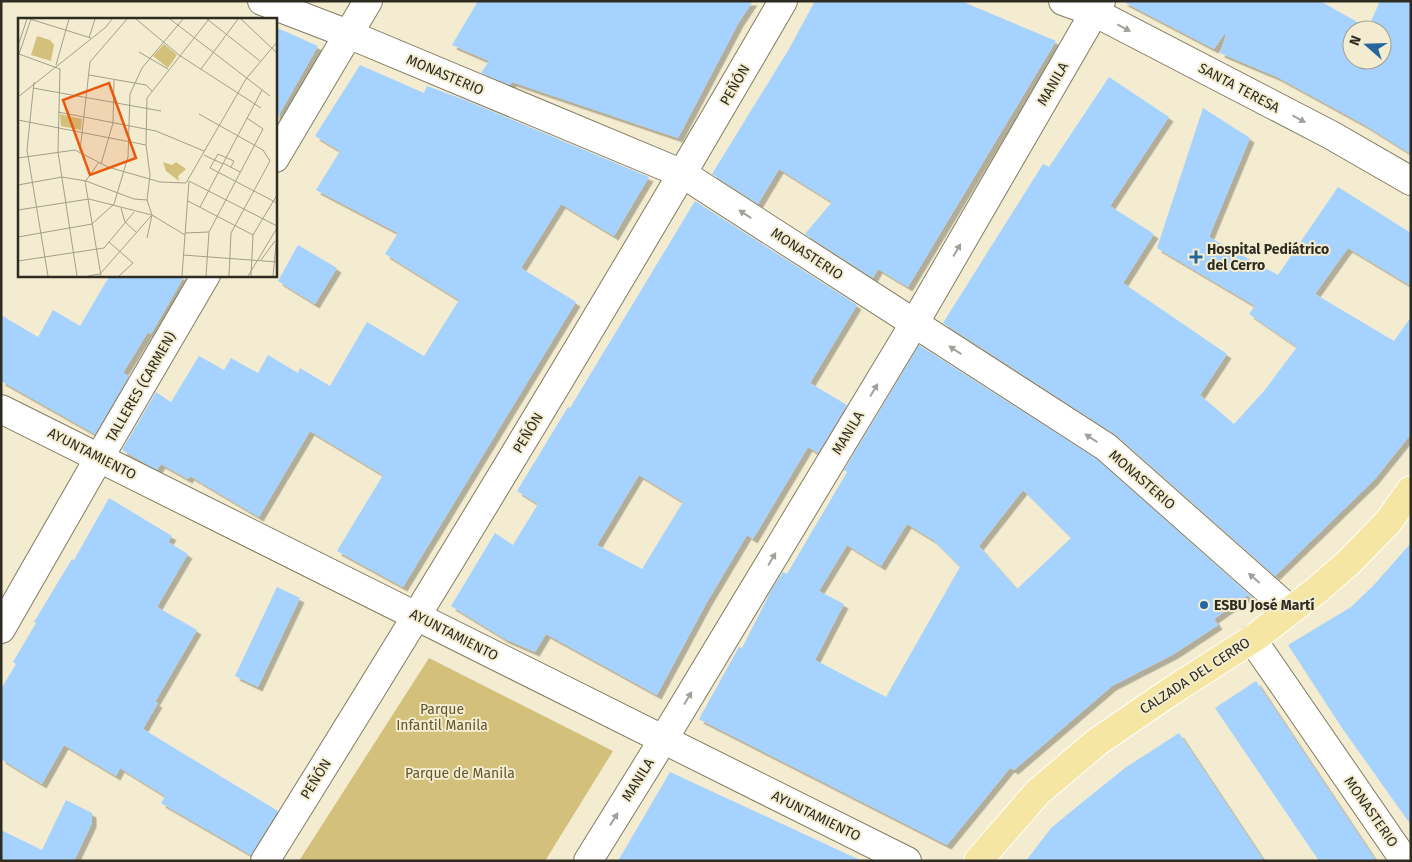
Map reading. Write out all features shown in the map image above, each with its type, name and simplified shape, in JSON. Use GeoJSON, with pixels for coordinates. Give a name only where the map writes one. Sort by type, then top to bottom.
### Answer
{"type":"FeatureCollection","features":[{"type":"Feature","properties":{"kind":"main road","name":"CALZADA DEL CERRO"},"geometry":{"type":"LineString","coordinates":[[978,861],[1038,792],[1098,742],[1170,692],[1252,640],[1348,563],[1388,522],[1411,490]]}},
{"type":"Feature","properties":{"kind":"street","name":"MONASTERIO"},"geometry":{"type":"LineString","coordinates":[[262,1],[348,34],[683,174],[1106,447],[1290,610]]}},
{"type":"Feature","properties":{"kind":"street"},"geometry":{"type":"LineString","coordinates":[[276,156],[368,1]]}},
{"type":"Feature","properties":{"kind":"street","name":"PEÑÓN"},"geometry":{"type":"LineString","coordinates":[[265,861],[417,617],[683,174],[783,1]]}},
{"type":"Feature","properties":{"kind":"street","name":"SANTA TERESA"},"geometry":{"type":"LineString","coordinates":[[1064,1],[1098,7],[1411,181]]}},
{"type":"Feature","properties":{"kind":"street","name":"MANILA"},"geometry":{"type":"LineString","coordinates":[[588,861],[914,324],[1098,7]]}},
{"type":"Feature","properties":{"kind":"street","name":"TALLERES (CARMEN)"},"geometry":{"type":"LineString","coordinates":[[1,629],[205,276]]}},
{"type":"Feature","properties":{"kind":"street","name":"AYUNTAMIENTO"},"geometry":{"type":"LineString","coordinates":[[1,409],[907,861]]}},
{"type":"Feature","properties":{"kind":"street","name":"MONASTERIO"},"geometry":{"type":"LineString","coordinates":[[1252,640],[1405,861]]}},
{"type":"Feature","properties":{"kind":"green space","name":"Parque de Manila"},"geometry":{"type":"Polygon","coordinates":[[[429,658],[613,751],[545,861],[299,861],[429,658]]]}},
{"type":"Feature","properties":{"kind":"building"},"geometry":{"type":"Polygon","coordinates":[[[478,1],[753,1],[739,22],[678,138],[512,82],[510,85],[481,73],[489,61],[452,45],[478,1]]]}},
{"type":"Feature","properties":{"kind":"building"},"geometry":{"type":"Polygon","coordinates":[[[815,1],[961,1],[1056,41],[908,287],[878,269],[873,278],[805,234],[832,202],[779,169],[758,204],[712,174],[789,49],[815,1]]]}},
{"type":"Feature","properties":{"kind":"building"},"geometry":{"type":"Polygon","coordinates":[[[1122,1],[1320,1],[1354,20],[1342,20],[1342,70],[1392,70],[1392,20],[1372,20],[1380,1],[1411,1],[1411,154],[1363,124],[1277,77],[1220,53],[1226,35],[1224,34],[1214,49],[1122,1]]]}},
{"type":"Feature","properties":{"kind":"building"},"geometry":{"type":"Polygon","coordinates":[[[276,27],[318,46],[276,120],[276,27]]]}},
{"type":"Feature","properties":{"kind":"building"},"geometry":{"type":"Polygon","coordinates":[[[360,65],[424,93],[427,86],[465,100],[649,177],[614,236],[561,204],[521,268],[576,302],[403,587],[337,551],[383,475],[310,431],[259,517],[190,476],[188,479],[161,464],[157,470],[122,450],[156,392],[171,402],[199,356],[224,370],[231,358],[258,373],[268,355],[298,373],[300,368],[330,386],[367,322],[424,356],[459,300],[385,254],[398,233],[316,190],[340,151],[315,136],[360,65]]]}},
{"type":"Feature","properties":{"kind":"building","name":"Hospital Pediátrico del Cerro"},"geometry":{"type":"Polygon","coordinates":[[[1109,77],[1169,117],[1110,206],[1154,234],[1123,283],[1227,354],[1200,395],[1234,424],[1264,391],[1297,347],[1249,314],[1255,306],[1157,248],[1203,108],[1250,138],[1209,237],[1278,275],[1338,187],[1411,233],[1411,286],[1348,248],[1315,294],[1394,341],[1411,317],[1411,434],[1374,480],[1275,576],[1116,435],[943,323],[1043,164],[1049,167],[1109,77]]]}},
{"type":"Feature","properties":{"kind":"building"},"geometry":{"type":"Polygon","coordinates":[[[695,201],[857,305],[810,383],[847,405],[818,453],[808,447],[753,539],[747,535],[707,602],[657,695],[546,634],[535,652],[505,639],[451,606],[495,533],[513,545],[538,504],[517,491],[568,407],[570,408],[695,201]],[[639,475],[597,545],[642,569],[683,502],[639,475]]]}},
{"type":"Feature","properties":{"kind":"building"},"geometry":{"type":"Polygon","coordinates":[[[298,245],[337,268],[315,304],[278,281],[298,245]]]}},
{"type":"Feature","properties":{"kind":"building"},"geometry":{"type":"Polygon","coordinates":[[[109,276],[184,276],[151,334],[148,332],[123,373],[129,376],[95,434],[1,381],[1,315],[38,337],[53,310],[80,326],[109,276]]]}},
{"type":"Feature","properties":{"kind":"building"},"geometry":{"type":"Polygon","coordinates":[[[919,345],[1097,459],[1252,597],[1251,599],[1248,595],[1214,619],[1218,625],[1174,654],[1112,686],[1014,770],[1010,768],[947,845],[699,719],[739,647],[742,648],[773,587],[783,572],[787,574],[847,472],[844,470],[919,345]],[[1023,490],[979,546],[1017,589],[1071,538],[1023,490]],[[907,524],[881,566],[847,545],[819,591],[844,604],[815,660],[886,697],[960,567],[933,540],[907,524]]]}},
{"type":"Feature","properties":{"kind":"building"},"geometry":{"type":"Polygon","coordinates":[[[109,498],[172,536],[168,542],[188,554],[157,607],[197,630],[155,702],[158,703],[143,729],[278,811],[251,855],[161,803],[165,796],[120,768],[116,776],[64,745],[42,784],[1,759],[1,689],[16,664],[13,662],[36,623],[34,622],[72,559],[74,560],[109,498]]]}},
{"type":"Feature","properties":{"kind":"building"},"geometry":{"type":"Polygon","coordinates":[[[1411,543],[1411,825],[1342,728],[1288,645],[1351,607],[1373,586],[1411,543]]]}},
{"type":"Feature","properties":{"kind":"building"},"geometry":{"type":"Polygon","coordinates":[[[277,587],[300,598],[258,687],[235,676],[277,587]]]}},
{"type":"Feature","properties":{"kind":"building"},"geometry":{"type":"Polygon","coordinates":[[[1256,681],[1376,861],[1319,861],[1215,708],[1256,681]]]}},
{"type":"Feature","properties":{"kind":"building"},"geometry":{"type":"Polygon","coordinates":[[[1179,733],[1264,861],[1026,861],[1051,828],[1125,768],[1179,733]]]}},
{"type":"Feature","properties":{"kind":"building"},"geometry":{"type":"Polygon","coordinates":[[[670,772],[862,861],[618,861],[670,772]]]}},
{"type":"Feature","properties":{"kind":"building"},"geometry":{"type":"Polygon","coordinates":[[[66,800],[92,813],[92,823],[74,861],[1,861],[1,830],[42,850],[66,800]]]}},
{"type":"Feature","properties":{"kind":"place","name":"Hospital Pediátrico del Cerro"},"geometry":{"type":"Point","coordinates":[1196,257]}},
{"type":"Feature","properties":{"kind":"place","name":"ESBU José Martí"},"geometry":{"type":"Point","coordinates":[1204,605]}},
{"type":"Feature","properties":{"kind":"park label","name":"Parque Infantil Manila"},"geometry":{"type":"Point","coordinates":[442,718]}}]}
